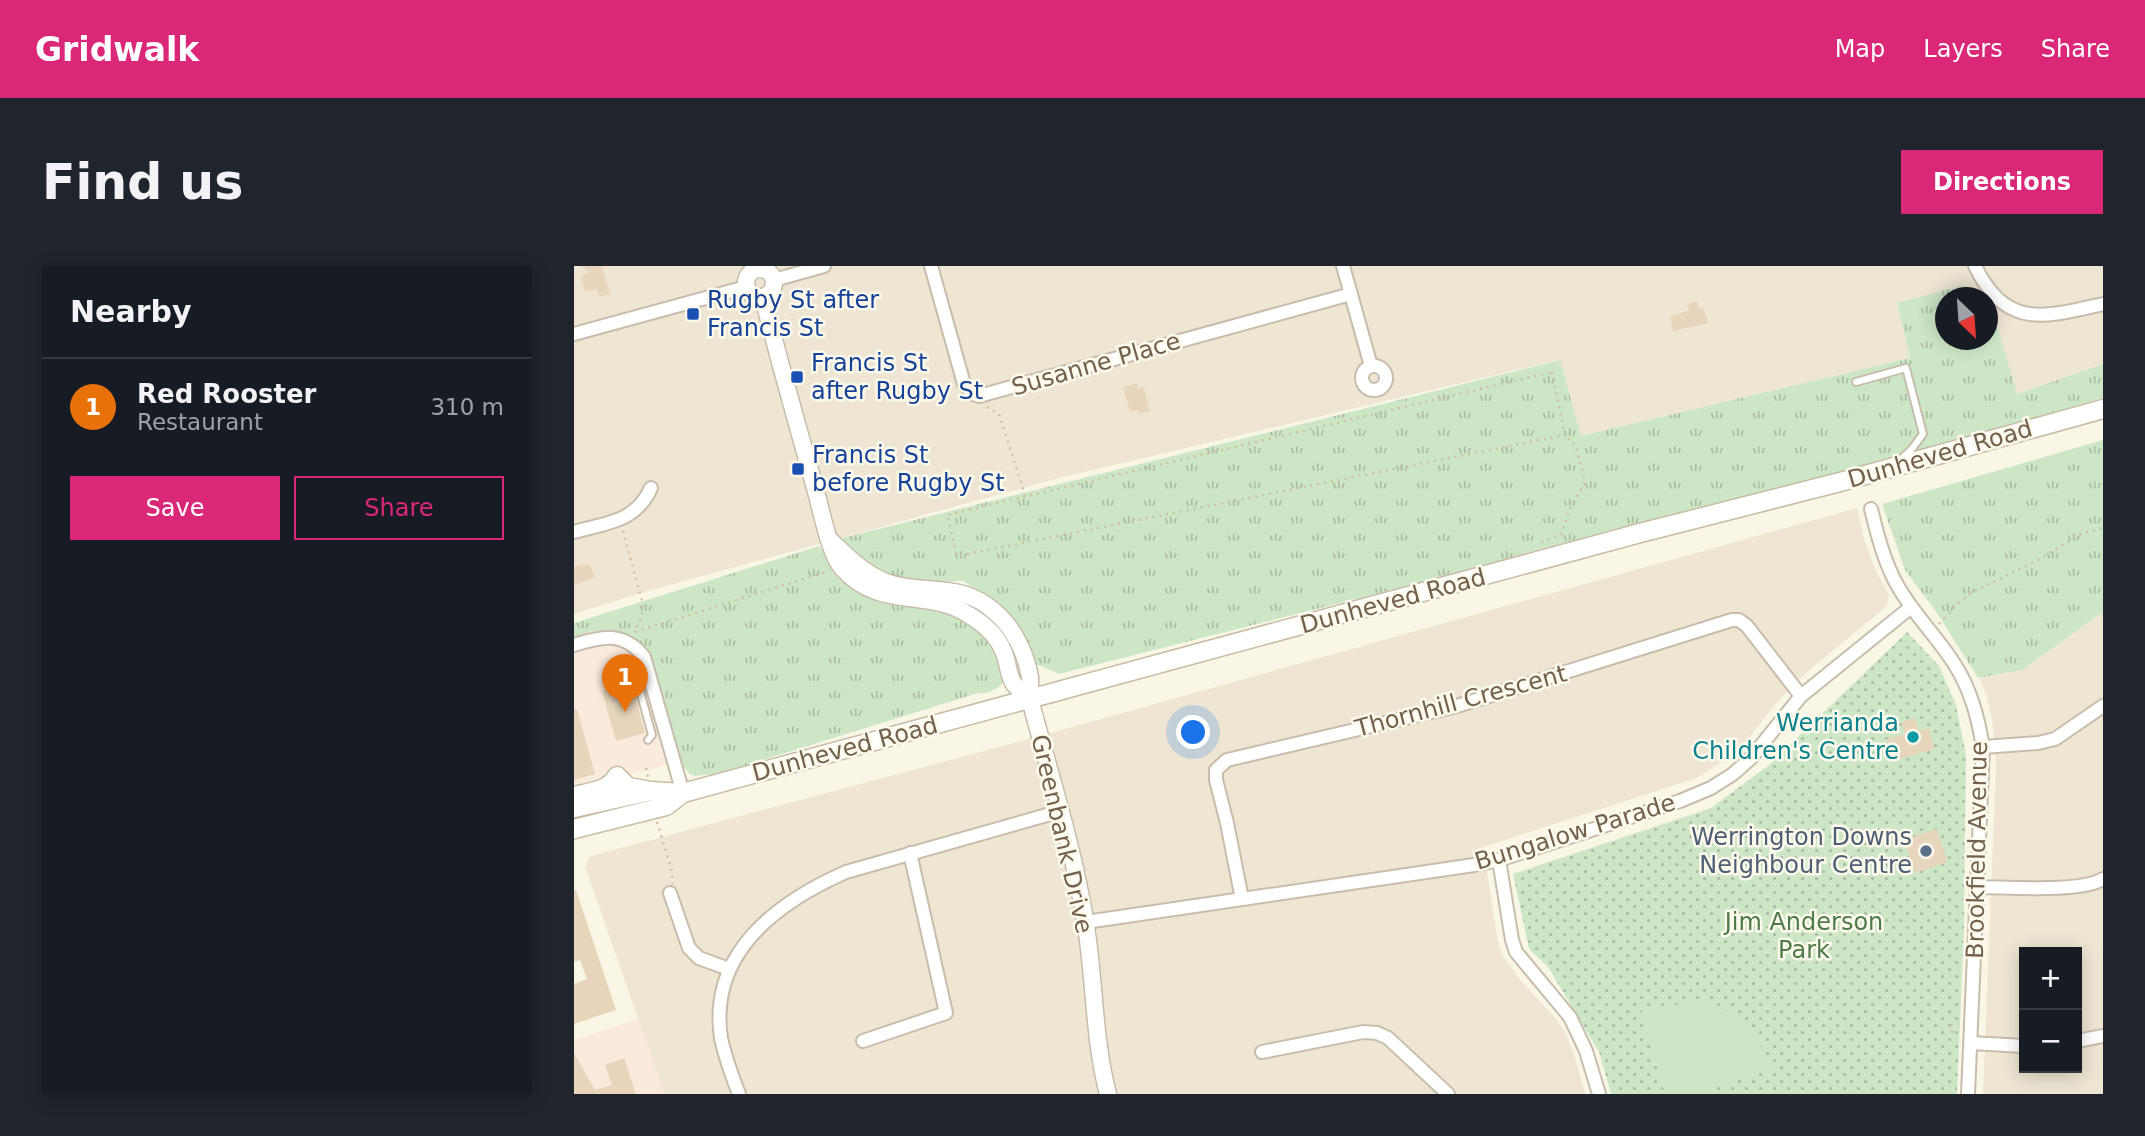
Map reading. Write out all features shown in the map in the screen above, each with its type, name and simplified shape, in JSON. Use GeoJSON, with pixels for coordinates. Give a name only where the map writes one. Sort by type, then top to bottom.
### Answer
{"type":"FeatureCollection","features":[{"type":"Feature","properties":{"kind":"main road","name":"Dunheved Road"},"geometry":{"type":"LineString","coordinates":[[574,808],[651,791],[683,793],[2103,409]]}},
{"type":"Feature","properties":{"kind":"main road"},"geometry":{"type":"LineString","coordinates":[[574,796],[611,785],[617,776],[628,787],[651,791]]}},
{"type":"Feature","properties":{"kind":"main road","name":"Dunheved Road"},"geometry":{"type":"LineString","coordinates":[[574,829],[666,806],[683,793]]}},
{"type":"Feature","properties":{"kind":"street"},"geometry":{"type":"LineString","coordinates":[[774,280],[824,266]]}},
{"type":"Feature","properties":{"kind":"street","name":"Susanne Place"},"geometry":{"type":"LineString","coordinates":[[931,266],[964,384],[979,399],[1351,294]]}},
{"type":"Feature","properties":{"kind":"street"},"geometry":{"type":"LineString","coordinates":[[1343,266],[1371,366]]}},
{"type":"Feature","properties":{"kind":"street"},"geometry":{"type":"LineString","coordinates":[[1975,266],[1996,298],[2018,311],[2044,316],[2103,304]]}},
{"type":"Feature","properties":{"kind":"street"},"geometry":{"type":"LineString","coordinates":[[755,268],[769,272],[774,280],[773,289],[763,297],[754,296],[746,287],[748,274],[755,268]]}},
{"type":"Feature","properties":{"kind":"street"},"geometry":{"type":"LineString","coordinates":[[574,334],[746,287]]}},
{"type":"Feature","properties":{"kind":"street","name":"Greenbank Drive"},"geometry":{"type":"LineString","coordinates":[[763,297],[830,540],[856,564],[879,579],[906,586],[958,592],[976,599],[991,608],[1015,636],[1030,678],[1030,698],[1061,811],[1086,922],[1096,1030],[1108,1094]]}},
{"type":"Feature","properties":{"kind":"street"},"geometry":{"type":"LineString","coordinates":[[574,531],[620,519],[640,507],[651,488]]}},
{"type":"Feature","properties":{"kind":"street","name":"Brookfield Avenue"},"geometry":{"type":"LineString","coordinates":[[1871,509],[1887,564],[1895,581],[1962,676],[1971,696],[1983,747],[1968,1094]]}},
{"type":"Feature","properties":{"kind":"street","name":"Bungalow Parade"},"geometry":{"type":"LineString","coordinates":[[1086,922],[1499,860],[1679,801],[1712,788],[1733,774],[1751,758],[1801,696],[1911,607]]}},
{"type":"Feature","properties":{"kind":"street","name":"Thornhill Crescent"},"geometry":{"type":"LineString","coordinates":[[1242,899],[1215,774],[1219,766],[1227,760],[1457,706],[1732,620],[1739,620],[1747,626],[1801,696]]}},
{"type":"Feature","properties":{"kind":"street"},"geometry":{"type":"LineString","coordinates":[[574,645],[597,638],[614,637],[633,645],[644,657],[683,793]]}},
{"type":"Feature","properties":{"kind":"street"},"geometry":{"type":"LineString","coordinates":[[1983,747],[2055,739],[2103,706]]}},
{"type":"Feature","properties":{"kind":"street"},"geometry":{"type":"LineString","coordinates":[[739,1094],[726,1058],[720,1027],[722,994],[729,969],[751,936],[774,914],[833,877],[856,868],[1061,811]]}},
{"type":"Feature","properties":{"kind":"street"},"geometry":{"type":"LineString","coordinates":[[863,1041],[946,1013],[910,853]]}},
{"type":"Feature","properties":{"kind":"street"},"geometry":{"type":"LineString","coordinates":[[1499,860],[1516,952],[1570,1017],[1586,1051],[1599,1094]]}},
{"type":"Feature","properties":{"kind":"street"},"geometry":{"type":"LineString","coordinates":[[1978,887],[2088,886],[2103,878]]}},
{"type":"Feature","properties":{"kind":"street"},"geometry":{"type":"LineString","coordinates":[[670,893],[693,954],[729,969]]}},
{"type":"Feature","properties":{"kind":"street"},"geometry":{"type":"LineString","coordinates":[[1262,1052],[1363,1032],[1377,1033],[1394,1042],[1448,1094]]}},
{"type":"Feature","properties":{"kind":"street"},"geometry":{"type":"LineString","coordinates":[[2082,1040],[2103,1036]]}},
{"type":"Feature","properties":{"kind":"street"},"geometry":{"type":"LineString","coordinates":[[1971,1044],[2019,1046]]}},
{"type":"Feature","properties":{"kind":"lane"},"geometry":{"type":"LineString","coordinates":[[1856,382],[1906,369],[1923,434],[1911,450],[1890,468]]}},
{"type":"Feature","properties":{"kind":"lane"},"geometry":{"type":"LineString","coordinates":[[626,664],[634,669],[652,735],[648,740]]}},
{"type":"Feature","properties":{"kind":"path"},"geometry":{"type":"LineString","coordinates":[[1528,564],[1544,541],[1562,534],[1569,511],[1586,482],[1576,446],[1565,435],[1552,372],[947,515],[957,556],[1565,435]]}},
{"type":"Feature","properties":{"kind":"path"},"geometry":{"type":"LineString","coordinates":[[979,399],[999,414],[1025,496]]}},
{"type":"Feature","properties":{"kind":"path"},"geometry":{"type":"LineString","coordinates":[[620,519],[643,604],[640,622],[634,632],[832,570]]}},
{"type":"Feature","properties":{"kind":"path"},"geometry":{"type":"LineString","coordinates":[[1936,627],[1971,593],[2036,561],[2074,537],[2103,528]]}},
{"type":"Feature","properties":{"kind":"path"},"geometry":{"type":"LineString","coordinates":[[655,815],[671,868],[673,883],[670,893]]}},
{"type":"Feature","properties":{"kind":"shaded area"},"geometry":{"type":"Polygon","coordinates":[[[574,266],[2103,266],[2103,364],[2016,394],[1998,328],[1998,287],[1935,287],[1935,293],[1897,304],[1910,358],[1581,436],[1559,360],[1059,478],[637,594],[574,614],[574,266]]]}},
{"type":"Feature","properties":{"kind":"shaded area"},"geometry":{"type":"Polygon","coordinates":[[[1857,508],[1865,543],[1889,595],[1887,606],[1808,671],[1779,700],[1738,751],[1697,778],[1483,847],[1501,953],[1566,1034],[1585,1094],[664,1094],[585,866],[591,856],[1022,741],[1857,508]]]}},
{"type":"Feature","properties":{"kind":"shaded area"},"geometry":{"type":"Polygon","coordinates":[[[2103,612],[2103,1094],[1983,1094],[1996,766],[1993,725],[1980,678],[2022,670],[2103,612]]]}},
{"type":"Feature","properties":{"kind":"shaded area"},"geometry":{"type":"Polygon","coordinates":[[[625,616],[667,765],[574,788],[574,633],[625,616]]]}},
{"type":"Feature","properties":{"kind":"shaded area"},"geometry":{"type":"Polygon","coordinates":[[[638,1019],[664,1094],[574,1094],[574,1040],[638,1019]]]}},
{"type":"Feature","properties":{"kind":"green space"},"geometry":{"type":"Polygon","coordinates":[[[1935,293],[1935,350],[1998,350],[1998,328],[2017,394],[2103,364],[2103,398],[1885,461],[1059,674],[1036,664],[1003,608],[963,581],[920,582],[893,578],[870,569],[842,538],[1560,360],[1581,436],[1910,358],[1897,303],[1935,293]]]}},
{"type":"Feature","properties":{"kind":"green space"},"geometry":{"type":"Polygon","coordinates":[[[2103,440],[2103,612],[2022,670],[1978,678],[1937,613],[1905,570],[1882,504],[2103,440]]]}},
{"type":"Feature","properties":{"kind":"green space"},"geometry":{"type":"Polygon","coordinates":[[[819,546],[842,577],[916,605],[956,614],[985,634],[996,647],[1005,681],[989,692],[978,693],[721,773],[695,776],[690,774],[683,766],[651,657],[635,639],[611,630],[591,631],[574,637],[574,623],[819,546]]]}},
{"type":"Feature","properties":{"kind":"green space","name":"Jim Anderson Park"},"geometry":{"type":"Polygon","coordinates":[[[1907,632],[1939,666],[1956,705],[1966,755],[1964,927],[1957,1094],[1611,1094],[1599,1052],[1548,967],[1529,949],[1513,874],[1711,808],[1769,765],[1907,632]]]}},
{"type":"Feature","properties":{"kind":"green space"},"geometry":{"type":"Polygon","coordinates":[[[1707,1000],[1751,1025],[1772,1069],[1694,1094],[1665,1094],[1641,1011],[1707,1000]]]}},
{"type":"Feature","properties":{"kind":"building"},"geometry":{"type":"Polygon","coordinates":[[[582,266],[602,266],[610,294],[599,297],[596,289],[585,292],[581,276],[589,273],[582,266]]]}},
{"type":"Feature","properties":{"kind":"building"},"geometry":{"type":"Polygon","coordinates":[[[1697,301],[1699,308],[1703,307],[1708,323],[1673,331],[1670,317],[1689,310],[1687,304],[1697,301]]]}},
{"type":"Feature","properties":{"kind":"building"},"geometry":{"type":"Polygon","coordinates":[[[1137,383],[1138,389],[1144,387],[1150,411],[1139,414],[1138,410],[1130,412],[1123,387],[1137,383]]]}},
{"type":"Feature","properties":{"kind":"building"},"geometry":{"type":"Polygon","coordinates":[[[589,564],[595,577],[574,585],[574,567],[589,564]]]}},
{"type":"Feature","properties":{"kind":"building"},"geometry":{"type":"Polygon","coordinates":[[[632,684],[645,733],[616,741],[602,691],[632,684]]]}},
{"type":"Feature","properties":{"kind":"building"},"geometry":{"type":"Polygon","coordinates":[[[574,709],[577,709],[595,774],[574,780],[574,709]]]}},
{"type":"Feature","properties":{"kind":"building","name":"Werrianda Children's Centre"},"geometry":{"type":"Polygon","coordinates":[[[1915,718],[1919,731],[1929,728],[1934,749],[1892,761],[1886,739],[1905,734],[1901,722],[1915,718]]]}},
{"type":"Feature","properties":{"kind":"building","name":"Werrington Downs Neighbour Centre"},"geometry":{"type":"Polygon","coordinates":[[[1936,829],[1948,862],[1915,873],[1904,840],[1936,829]]]}},
{"type":"Feature","properties":{"kind":"building"},"geometry":{"type":"Polygon","coordinates":[[[574,890],[616,1010],[574,1024],[574,984],[587,979],[580,960],[574,962],[574,890]]]}},
{"type":"Feature","properties":{"kind":"building"},"geometry":{"type":"Polygon","coordinates":[[[574,1053],[595,1090],[612,1085],[605,1065],[624,1058],[636,1094],[574,1094],[574,1053]]]}},
{"type":"Feature","properties":{"kind":"place","name":"Rugby St after Francis St"},"geometry":{"type":"Point","coordinates":[693,314]}},
{"type":"Feature","properties":{"kind":"place","name":"Francis St after Rugby St"},"geometry":{"type":"Point","coordinates":[797,377]}},
{"type":"Feature","properties":{"kind":"place","name":"Francis St before Rugby St"},"geometry":{"type":"Point","coordinates":[798,469]}},
{"type":"Feature","properties":{"kind":"place","name":"Red Rooster"},"geometry":{"type":"Point","coordinates":[625,712]}},
{"type":"Feature","properties":{"kind":"place","name":"Werrianda Children's Centre"},"geometry":{"type":"Point","coordinates":[1913,737]}},
{"type":"Feature","properties":{"kind":"place","name":"Werrington Downs Neighbour Centre"},"geometry":{"type":"Point","coordinates":[1926,851]}}]}
